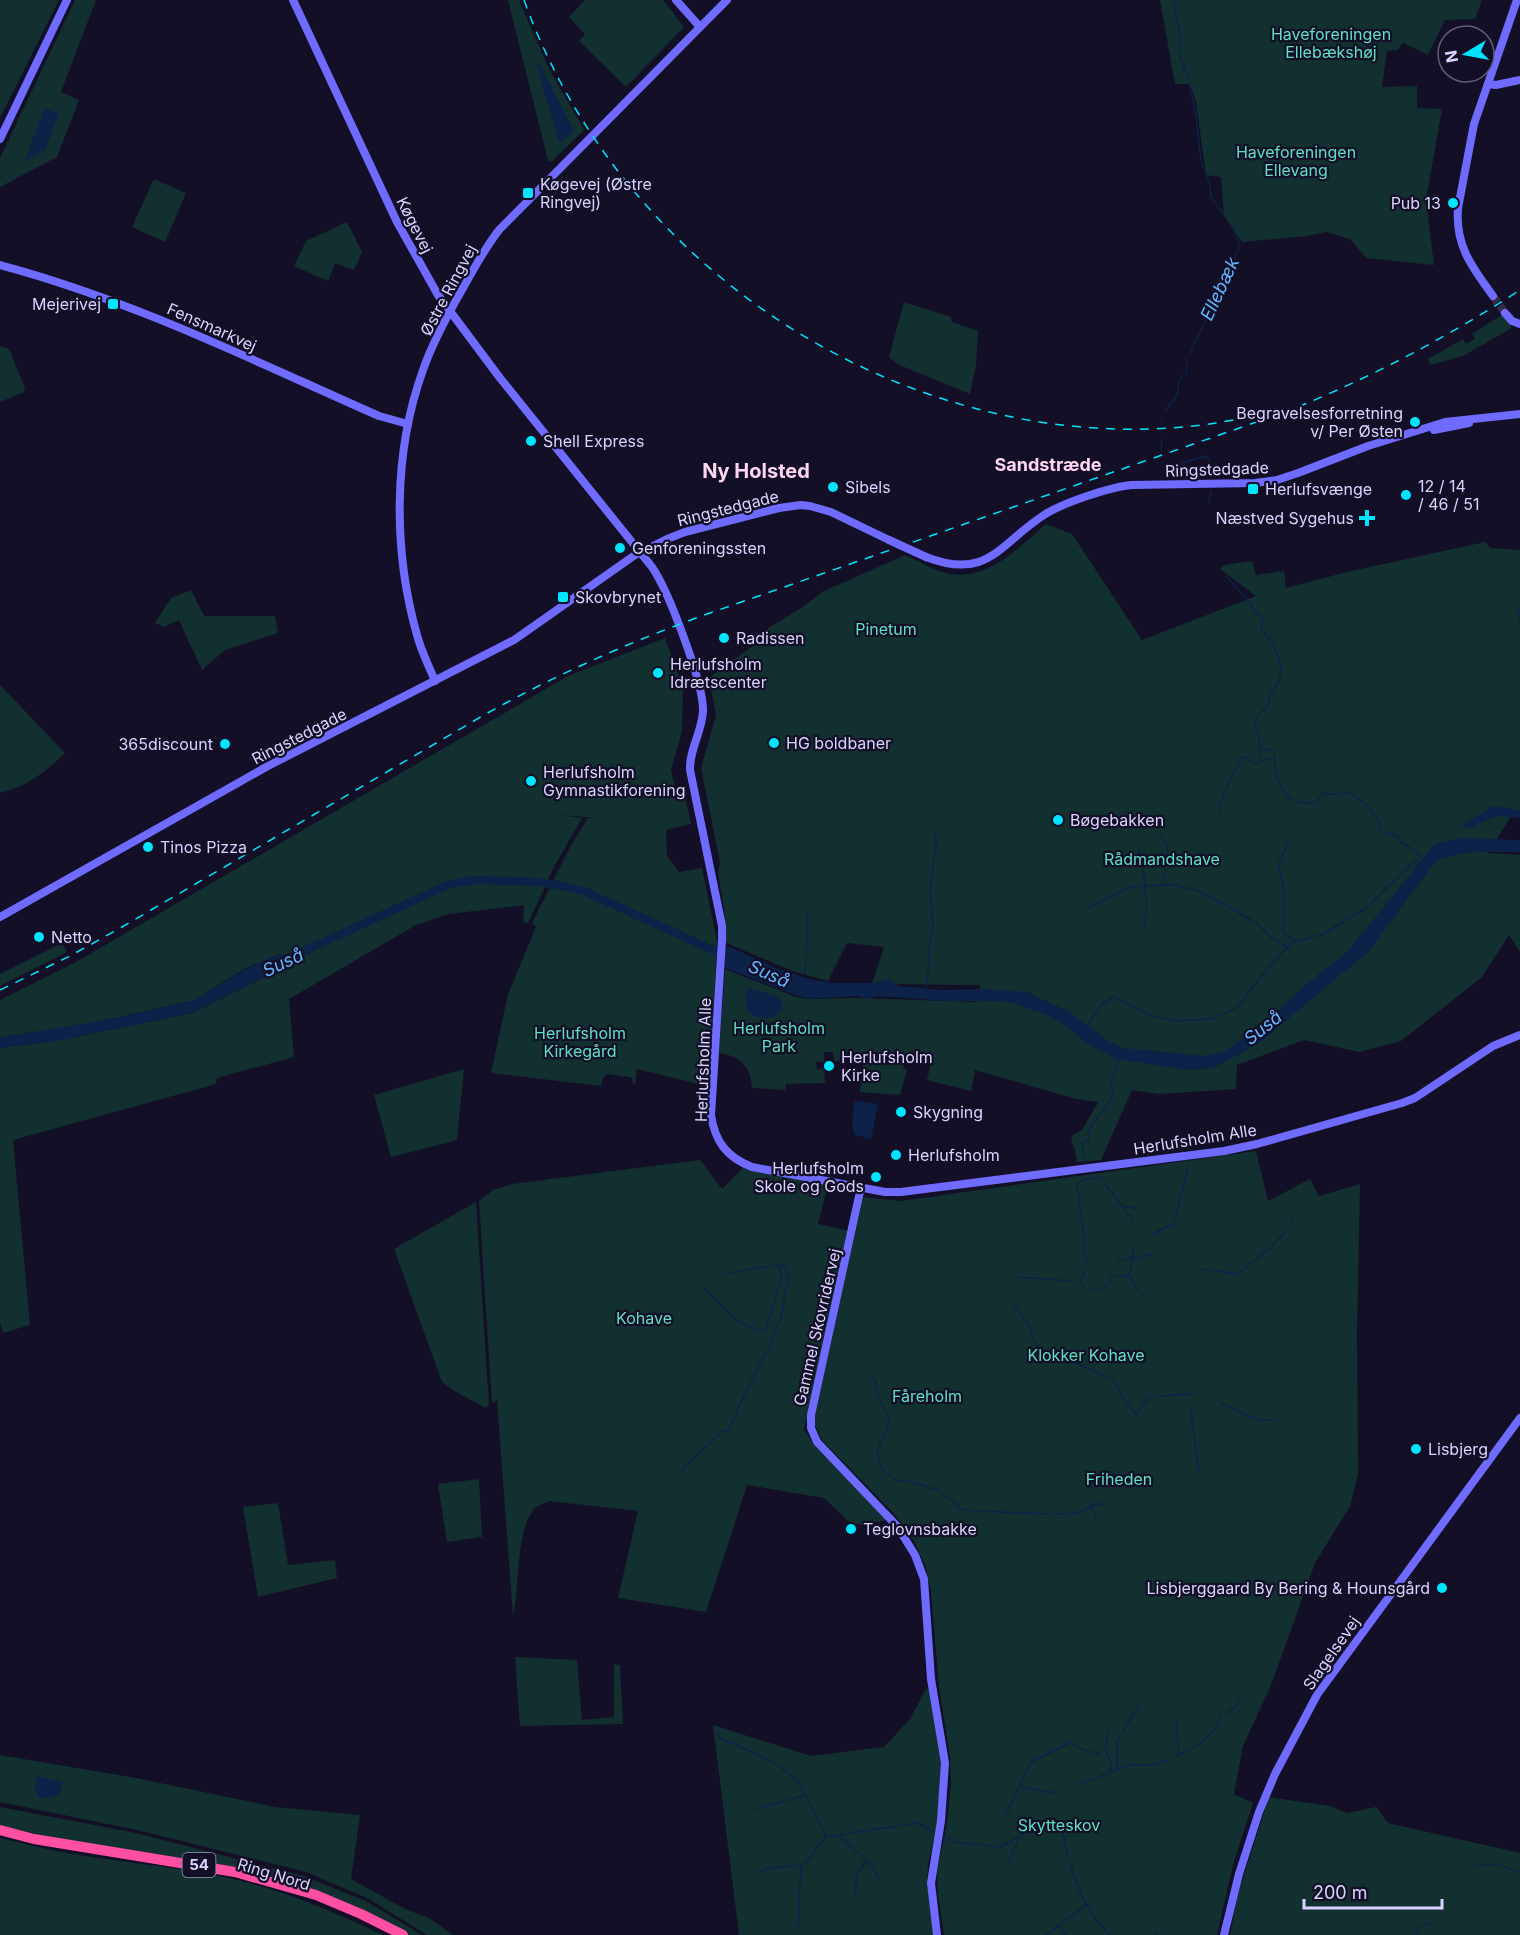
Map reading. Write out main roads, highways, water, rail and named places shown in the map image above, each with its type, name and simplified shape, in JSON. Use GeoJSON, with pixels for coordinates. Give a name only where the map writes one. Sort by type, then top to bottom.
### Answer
{"type":"FeatureCollection","features":[{"type":"Feature","properties":{"kind":"highway","name":"54"},"geometry":{"type":"LineString","coordinates":[[0,1830],[45,1841],[244,1874],[316,1895],[403,1935]]}},
{"type":"Feature","properties":{"kind":"highway","name":"Ring Nord"},"geometry":{"type":"LineString","coordinates":[[0,1835],[66,1850],[195,1868],[237,1877],[271,1886],[315,1902],[392,1935]]}},
{"type":"Feature","properties":{"kind":"water"},"geometry":{"type":"Polygon","coordinates":[[[536,63],[540,65],[573,129],[561,143],[558,140],[536,63]]]}},
{"type":"Feature","properties":{"kind":"water"},"geometry":{"type":"Polygon","coordinates":[[[44,108],[59,114],[45,150],[25,161],[44,108]]]}},
{"type":"Feature","properties":{"kind":"water"},"geometry":{"type":"Polygon","coordinates":[[[1493,806],[1520,810],[1520,818],[1497,816],[1466,829],[1463,828],[1464,824],[1493,806]]]}},
{"type":"Feature","properties":{"kind":"water"},"geometry":{"type":"Polygon","coordinates":[[[1460,838],[1520,840],[1520,852],[1466,853],[1435,862],[1369,951],[1257,1045],[1213,1068],[1188,1070],[1115,1059],[1088,1044],[1067,1027],[1045,1014],[1014,1003],[877,996],[867,999],[857,996],[811,999],[723,967],[725,947],[730,947],[776,968],[809,979],[833,983],[874,983],[887,979],[900,986],[938,990],[983,989],[1027,992],[1070,1012],[1110,1042],[1123,1048],[1204,1056],[1225,1051],[1264,1024],[1305,985],[1347,952],[1435,844],[1460,838]]]}},
{"type":"Feature","properties":{"kind":"water"},"geometry":{"type":"Polygon","coordinates":[[[300,953],[283,968],[192,1013],[61,1040],[0,1048],[0,1038],[7,1036],[102,1021],[195,1000],[245,969],[277,955],[300,953]]]}},
{"type":"Feature","properties":{"kind":"water"},"geometry":{"type":"Polygon","coordinates":[[[749,988],[775,996],[782,1001],[781,1011],[772,1018],[753,1016],[746,1005],[746,991],[749,988]]]}},
{"type":"Feature","properties":{"kind":"water"},"geometry":{"type":"Polygon","coordinates":[[[856,1101],[878,1104],[871,1139],[855,1135],[852,1124],[856,1101]]]}},
{"type":"Feature","properties":{"kind":"water"},"geometry":{"type":"Polygon","coordinates":[[[37,1776],[63,1782],[59,1795],[43,1799],[38,1797],[35,1788],[37,1776]]]}},
{"type":"Feature","properties":{"kind":"waterway","name":"Ellebæk"},"geometry":{"type":"LineString","coordinates":[[1174,0],[1180,32],[1180,56],[1188,78]]}},
{"type":"Feature","properties":{"kind":"waterway","name":"Ellebæk"},"geometry":{"type":"LineString","coordinates":[[1189,82],[1196,115],[1201,161],[1210,184],[1211,197],[1227,219]]}},
{"type":"Feature","properties":{"kind":"waterway","name":"Ellebæk"},"geometry":{"type":"LineString","coordinates":[[1190,354],[1225,277],[1224,271],[1230,268],[1240,245],[1231,224]]}},
{"type":"Feature","properties":{"kind":"waterway","name":"Ellebæk"},"geometry":{"type":"LineString","coordinates":[[1165,412],[1176,396],[1180,380],[1186,373],[1187,363]]}},
{"type":"Feature","properties":{"kind":"waterway","name":"Ellebæk"},"geometry":{"type":"LineString","coordinates":[[1161,451],[1162,439]]}},
{"type":"Feature","properties":{"kind":"waterway","name":"Ellebæk"},"geometry":{"type":"LineString","coordinates":[[1167,467],[1206,456],[1211,464],[1213,477]]}},
{"type":"Feature","properties":{"kind":"waterway","name":"Ellebæk"},"geometry":{"type":"LineString","coordinates":[[1209,503],[1211,492]]}},
{"type":"Feature","properties":{"kind":"waterway","name":"Ellebæk"},"geometry":{"type":"LineString","coordinates":[[1226,576],[1251,604],[1254,612],[1261,616],[1263,620],[1261,629],[1273,643],[1282,669],[1278,683],[1270,695],[1268,706],[1256,717],[1254,727],[1259,735],[1261,761],[1270,759],[1275,761],[1277,777],[1282,788],[1288,797],[1295,801],[1313,803],[1322,793],[1354,795],[1370,808],[1373,816],[1377,817],[1382,832],[1398,836],[1399,841],[1417,852],[1424,860]]}},
{"type":"Feature","properties":{"kind":"waterway"},"geometry":{"type":"LineString","coordinates":[[1517,605],[1520,620]]}},
{"type":"Feature","properties":{"kind":"waterway"},"geometry":{"type":"LineString","coordinates":[[1260,748],[1274,751],[1275,759]]}},
{"type":"Feature","properties":{"kind":"waterway"},"geometry":{"type":"LineString","coordinates":[[1219,811],[1226,790],[1243,757],[1247,757],[1255,764],[1260,762]]}},
{"type":"Feature","properties":{"kind":"waterway"},"geometry":{"type":"LineString","coordinates":[[929,961],[928,949],[933,929],[930,889],[936,844],[935,830]]}},
{"type":"Feature","properties":{"kind":"waterway"},"geometry":{"type":"LineString","coordinates":[[1161,835],[1168,848],[1163,883]]}},
{"type":"Feature","properties":{"kind":"waterway"},"geometry":{"type":"LineString","coordinates":[[1287,838],[1286,848],[1278,865],[1284,898],[1283,932],[1296,941]]}},
{"type":"Feature","properties":{"kind":"waterway"},"geometry":{"type":"LineString","coordinates":[[1138,847],[1145,886],[1145,926]]}},
{"type":"Feature","properties":{"kind":"waterway"},"geometry":{"type":"LineString","coordinates":[[1087,1026],[1102,1004],[1114,997],[1149,1015],[1174,1021],[1212,1019],[1238,1007],[1291,943],[1323,934],[1366,908],[1415,861],[1421,862]]}},
{"type":"Feature","properties":{"kind":"waterway","name":"Suså"},"geometry":{"type":"LineString","coordinates":[[291,957],[448,885],[474,880],[538,882],[586,892],[726,956]]}},
{"type":"Feature","properties":{"kind":"waterway"},"geometry":{"type":"LineString","coordinates":[[1089,908],[1130,887],[1163,885],[1176,885],[1199,891],[1226,906]]}},
{"type":"Feature","properties":{"kind":"waterway"},"geometry":{"type":"LineString","coordinates":[[1229,907],[1253,921]]}},
{"type":"Feature","properties":{"kind":"waterway"},"geometry":{"type":"LineString","coordinates":[[806,953],[808,909]]}},
{"type":"Feature","properties":{"kind":"waterway"},"geometry":{"type":"LineString","coordinates":[[1255,921],[1270,937],[1287,947]]}},
{"type":"Feature","properties":{"kind":"waterway"},"geometry":{"type":"LineString","coordinates":[[805,973],[806,958]]}},
{"type":"Feature","properties":{"kind":"waterway"},"geometry":{"type":"LineString","coordinates":[[926,990],[929,964]]}},
{"type":"Feature","properties":{"kind":"waterway"},"geometry":{"type":"LineString","coordinates":[[1084,1162],[1082,1142],[1089,1139],[1088,1131],[1113,1096],[1111,1080],[1118,1060]]}},
{"type":"Feature","properties":{"kind":"waterway"},"geometry":{"type":"LineString","coordinates":[[1176,1215],[1188,1166]]}},
{"type":"Feature","properties":{"kind":"waterway"},"geometry":{"type":"LineString","coordinates":[[1095,1178],[1101,1178],[1133,1221]]}},
{"type":"Feature","properties":{"kind":"waterway"},"geometry":{"type":"LineString","coordinates":[[1088,1262],[1084,1255],[1083,1246],[1085,1244],[1077,1185],[1084,1179],[1092,1179]]}},
{"type":"Feature","properties":{"kind":"waterway"},"geometry":{"type":"LineString","coordinates":[[1122,1207],[1136,1208]]}},
{"type":"Feature","properties":{"kind":"waterway"},"geometry":{"type":"LineString","coordinates":[[1152,1234],[1174,1224],[1175,1218]]}},
{"type":"Feature","properties":{"kind":"waterway"},"geometry":{"type":"LineString","coordinates":[[1289,1226],[1292,1218]]}},
{"type":"Feature","properties":{"kind":"waterway"},"geometry":{"type":"LineString","coordinates":[[1202,1269],[1238,1274],[1271,1247],[1287,1230]]}},
{"type":"Feature","properties":{"kind":"waterway"},"geometry":{"type":"LineString","coordinates":[[1121,1277],[1128,1275],[1134,1249]]}},
{"type":"Feature","properties":{"kind":"waterway"},"geometry":{"type":"LineString","coordinates":[[1144,1256],[1152,1254]]}},
{"type":"Feature","properties":{"kind":"waterway"},"geometry":{"type":"LineString","coordinates":[[1117,1262],[1133,1256]]}},
{"type":"Feature","properties":{"kind":"waterway"},"geometry":{"type":"LineString","coordinates":[[1134,1259],[1141,1257]]}},
{"type":"Feature","properties":{"kind":"waterway"},"geometry":{"type":"LineString","coordinates":[[729,1273],[782,1264],[789,1276]]}},
{"type":"Feature","properties":{"kind":"waterway"},"geometry":{"type":"LineString","coordinates":[[705,1289],[740,1323],[765,1332],[782,1276],[778,1265]]}},
{"type":"Feature","properties":{"kind":"waterway"},"geometry":{"type":"LineString","coordinates":[[1086,1268],[1080,1283],[1085,1288],[1097,1291],[1109,1283],[1111,1277],[1117,1276]]}},
{"type":"Feature","properties":{"kind":"waterway"},"geometry":{"type":"LineString","coordinates":[[1128,1275],[1139,1290]]}},
{"type":"Feature","properties":{"kind":"waterway"},"geometry":{"type":"LineString","coordinates":[[682,1472],[722,1432],[729,1430],[771,1344],[782,1315],[790,1276]]}},
{"type":"Feature","properties":{"kind":"waterway"},"geometry":{"type":"LineString","coordinates":[[1019,1277],[1072,1281]]}},
{"type":"Feature","properties":{"kind":"waterway"},"geometry":{"type":"LineString","coordinates":[[1141,1293],[1146,1298]]}},
{"type":"Feature","properties":{"kind":"waterway"},"geometry":{"type":"LineString","coordinates":[[1013,1304],[1028,1324],[1039,1348]]}},
{"type":"Feature","properties":{"kind":"waterway"},"geometry":{"type":"LineString","coordinates":[[1044,1350],[1113,1379],[1125,1402],[1136,1414],[1149,1398],[1155,1397]]}},
{"type":"Feature","properties":{"kind":"waterway"},"geometry":{"type":"LineString","coordinates":[[870,1376],[875,1379],[878,1396],[890,1422],[877,1451],[882,1469],[895,1480],[938,1490],[962,1509],[973,1511]]}},
{"type":"Feature","properties":{"kind":"waterway"},"geometry":{"type":"LineString","coordinates":[[1161,1396],[1191,1395]]}},
{"type":"Feature","properties":{"kind":"waterway"},"geometry":{"type":"LineString","coordinates":[[1221,1403],[1260,1421],[1275,1419]]}},
{"type":"Feature","properties":{"kind":"waterway"},"geometry":{"type":"LineString","coordinates":[[1190,1407],[1199,1472]]}},
{"type":"Feature","properties":{"kind":"waterway"},"geometry":{"type":"LineString","coordinates":[[1090,1502],[1096,1516]]}},
{"type":"Feature","properties":{"kind":"waterway"},"geometry":{"type":"LineString","coordinates":[[1098,1505],[1104,1503]]}},
{"type":"Feature","properties":{"kind":"waterway"},"geometry":{"type":"LineString","coordinates":[[1055,1514],[1077,1513],[1096,1505]]}},
{"type":"Feature","properties":{"kind":"waterway"},"geometry":{"type":"LineString","coordinates":[[978,1511],[1050,1514]]}},
{"type":"Feature","properties":{"kind":"waterway"},"geometry":{"type":"LineString","coordinates":[[1226,1714],[1236,1706],[1239,1700]]}},
{"type":"Feature","properties":{"kind":"waterway"},"geometry":{"type":"LineString","coordinates":[[1123,1731],[1139,1705]]}},
{"type":"Feature","properties":{"kind":"waterway"},"geometry":{"type":"LineString","coordinates":[[1174,1757],[1203,1742],[1222,1716]]}},
{"type":"Feature","properties":{"kind":"waterway"},"geometry":{"type":"LineString","coordinates":[[1176,1721],[1179,1755]]}},
{"type":"Feature","properties":{"kind":"waterway"},"geometry":{"type":"LineString","coordinates":[[1109,1730],[1105,1748],[1111,1763],[1111,1772]]}},
{"type":"Feature","properties":{"kind":"waterway"},"geometry":{"type":"LineString","coordinates":[[716,1732],[719,1733],[720,1738],[785,1770],[800,1786],[826,1837],[917,1823],[934,1832]]}},
{"type":"Feature","properties":{"kind":"waterway"},"geometry":{"type":"LineString","coordinates":[[1117,1769],[1117,1740],[1120,1736]]}},
{"type":"Feature","properties":{"kind":"waterway"},"geometry":{"type":"LineString","coordinates":[[1019,1787],[1031,1762],[1071,1742],[1080,1749],[1100,1754]]}},
{"type":"Feature","properties":{"kind":"waterway"},"geometry":{"type":"LineString","coordinates":[[1083,1783],[1128,1765],[1155,1765],[1167,1760]]}},
{"type":"Feature","properties":{"kind":"waterway"},"geometry":{"type":"LineString","coordinates":[[1005,1817],[1019,1787],[1058,1793]]}},
{"type":"Feature","properties":{"kind":"waterway"},"geometry":{"type":"LineString","coordinates":[[757,1809],[805,1795]]}},
{"type":"Feature","properties":{"kind":"waterway"},"geometry":{"type":"LineString","coordinates":[[984,1845],[1000,1847],[1045,1823]]}},
{"type":"Feature","properties":{"kind":"waterway"},"geometry":{"type":"LineString","coordinates":[[1062,1830],[1068,1858]]}},
{"type":"Feature","properties":{"kind":"waterway"},"geometry":{"type":"LineString","coordinates":[[840,1836],[867,1862],[879,1880]]}},
{"type":"Feature","properties":{"kind":"waterway"},"geometry":{"type":"LineString","coordinates":[[943,1836],[955,1843],[980,1844]]}},
{"type":"Feature","properties":{"kind":"waterway"},"geometry":{"type":"LineString","coordinates":[[758,1873],[768,1868],[804,1865],[826,1837]]}},
{"type":"Feature","properties":{"kind":"waterway"},"geometry":{"type":"LineString","coordinates":[[1009,1861],[1018,1840]]}},
{"type":"Feature","properties":{"kind":"waterway"},"geometry":{"type":"LineString","coordinates":[[855,1896],[857,1875],[866,1861]]}},
{"type":"Feature","properties":{"kind":"waterway"},"geometry":{"type":"LineString","coordinates":[[1070,1862],[1085,1901],[1096,1920],[1110,1935]]}},
{"type":"Feature","properties":{"kind":"waterway"},"geometry":{"type":"LineString","coordinates":[[1476,1866],[1495,1864],[1517,1871]]}},
{"type":"Feature","properties":{"kind":"waterway"},"geometry":{"type":"LineString","coordinates":[[798,1926],[801,1866]]}},
{"type":"Feature","properties":{"kind":"waterway"},"geometry":{"type":"LineString","coordinates":[[1046,1935],[1086,1905]]}},
{"type":"Feature","properties":{"kind":"waterway"},"geometry":{"type":"LineString","coordinates":[[1416,1935],[1418,1929],[1430,1924]]}},
{"type":"Feature","properties":{"kind":"waterway"},"geometry":{"type":"LineString","coordinates":[[1060,1926],[1066,1935]]}},
{"type":"Feature","properties":{"kind":"tunnel"},"geometry":{"type":"LineString","coordinates":[[1493,296],[1505,313]]}},
{"type":"Feature","properties":{"kind":"railway"},"geometry":{"type":"LineString","coordinates":[[524,0],[560,81],[607,156],[663,223],[727,283],[799,333],[877,374],[959,404],[1046,423],[1101,428],[1155,429],[1209,424],[1263,413]]}},
{"type":"Feature","properties":{"kind":"railway"},"geometry":{"type":"LineString","coordinates":[[0,990],[70,956],[122,927],[484,715],[595,659],[710,613],[1288,411],[1407,356],[1464,325],[1520,290]]}},
{"type":"Feature","properties":{"kind":"place","name":"Køgevej (Østre Ringvej)"},"geometry":{"type":"Point","coordinates":[528,193]}},
{"type":"Feature","properties":{"kind":"place","name":"Pub 13"},"geometry":{"type":"Point","coordinates":[1453,203]}},
{"type":"Feature","properties":{"kind":"place","name":"Mejerivej"},"geometry":{"type":"Point","coordinates":[113,304]}},
{"type":"Feature","properties":{"kind":"place","name":"Begravelsesforretning v/ Per Østen"},"geometry":{"type":"Point","coordinates":[1415,422]}},
{"type":"Feature","properties":{"kind":"place","name":"Shell Express"},"geometry":{"type":"Point","coordinates":[531,441]}},
{"type":"Feature","properties":{"kind":"place","name":"Sibels"},"geometry":{"type":"Point","coordinates":[833,487]}},
{"type":"Feature","properties":{"kind":"place","name":"Herlufsvænge"},"geometry":{"type":"Point","coordinates":[1253,489]}},
{"type":"Feature","properties":{"kind":"place","name":"12 / 14 / 46 / 51"},"geometry":{"type":"Point","coordinates":[1406,495]}},
{"type":"Feature","properties":{"kind":"place","name":"Næstved Sygehus"},"geometry":{"type":"Point","coordinates":[1367,518]}},
{"type":"Feature","properties":{"kind":"place","name":"Genforeningssten"},"geometry":{"type":"Point","coordinates":[620,548]}},
{"type":"Feature","properties":{"kind":"place","name":"Skovbrynet"},"geometry":{"type":"Point","coordinates":[563,597]}},
{"type":"Feature","properties":{"kind":"place","name":"Radissen"},"geometry":{"type":"Point","coordinates":[724,638]}},
{"type":"Feature","properties":{"kind":"place","name":"Herlufsholm Idrætscenter"},"geometry":{"type":"Point","coordinates":[658,673]}},
{"type":"Feature","properties":{"kind":"place","name":"HG boldbaner"},"geometry":{"type":"Point","coordinates":[774,743]}},
{"type":"Feature","properties":{"kind":"place","name":"365discount"},"geometry":{"type":"Point","coordinates":[225,744]}},
{"type":"Feature","properties":{"kind":"place","name":"Herlufsholm Gymnastikforening"},"geometry":{"type":"Point","coordinates":[531,781]}},
{"type":"Feature","properties":{"kind":"place","name":"Bøgebakken"},"geometry":{"type":"Point","coordinates":[1058,820]}},
{"type":"Feature","properties":{"kind":"place","name":"Tinos Pizza"},"geometry":{"type":"Point","coordinates":[148,847]}},
{"type":"Feature","properties":{"kind":"place","name":"Netto"},"geometry":{"type":"Point","coordinates":[39,937]}},
{"type":"Feature","properties":{"kind":"place","name":"Herlufsholm Kirke"},"geometry":{"type":"Point","coordinates":[829,1066]}},
{"type":"Feature","properties":{"kind":"place","name":"Skygning"},"geometry":{"type":"Point","coordinates":[901,1112]}},
{"type":"Feature","properties":{"kind":"place","name":"Herlufsholm"},"geometry":{"type":"Point","coordinates":[896,1155]}},
{"type":"Feature","properties":{"kind":"place","name":"Herlufsholm Skole og Gods"},"geometry":{"type":"Point","coordinates":[876,1177]}},
{"type":"Feature","properties":{"kind":"place","name":"Lisbjerg"},"geometry":{"type":"Point","coordinates":[1416,1449]}},
{"type":"Feature","properties":{"kind":"place","name":"Teglovnsbakke"},"geometry":{"type":"Point","coordinates":[851,1529]}},
{"type":"Feature","properties":{"kind":"place","name":"Lisbjerggaard By Bering & Hounsgård"},"geometry":{"type":"Point","coordinates":[1442,1588]}},
{"type":"Feature","properties":{"kind":"district","name":"Sandstræde"},"geometry":{"type":"Point","coordinates":[1048,465]}},
{"type":"Feature","properties":{"kind":"district","name":"Ny Holsted"},"geometry":{"type":"Point","coordinates":[756,471]}},
{"type":"Feature","properties":{"kind":"park label","name":"Haveforeningen Ellebækshøj"},"geometry":{"type":"Point","coordinates":[1331,43]}},
{"type":"Feature","properties":{"kind":"park label","name":"Haveforeningen Ellevang"},"geometry":{"type":"Point","coordinates":[1296,161]}},
{"type":"Feature","properties":{"kind":"park label","name":"Pinetum"},"geometry":{"type":"Point","coordinates":[886,629]}},
{"type":"Feature","properties":{"kind":"park label","name":"Rådmandshave"},"geometry":{"type":"Point","coordinates":[1162,859]}},
{"type":"Feature","properties":{"kind":"park label","name":"Herlufsholm Park"},"geometry":{"type":"Point","coordinates":[779,1037]}},
{"type":"Feature","properties":{"kind":"park label","name":"Herlufsholm Kirkegård"},"geometry":{"type":"Point","coordinates":[580,1042]}},
{"type":"Feature","properties":{"kind":"park label","name":"Kohave"},"geometry":{"type":"Point","coordinates":[644,1318]}},
{"type":"Feature","properties":{"kind":"park label","name":"Klokker Kohave"},"geometry":{"type":"Point","coordinates":[1086,1355]}},
{"type":"Feature","properties":{"kind":"park label","name":"Fåreholm"},"geometry":{"type":"Point","coordinates":[927,1396]}},
{"type":"Feature","properties":{"kind":"park label","name":"Friheden"},"geometry":{"type":"Point","coordinates":[1119,1479]}},
{"type":"Feature","properties":{"kind":"park label","name":"Skytteskov"},"geometry":{"type":"Point","coordinates":[1059,1825]}}]}
